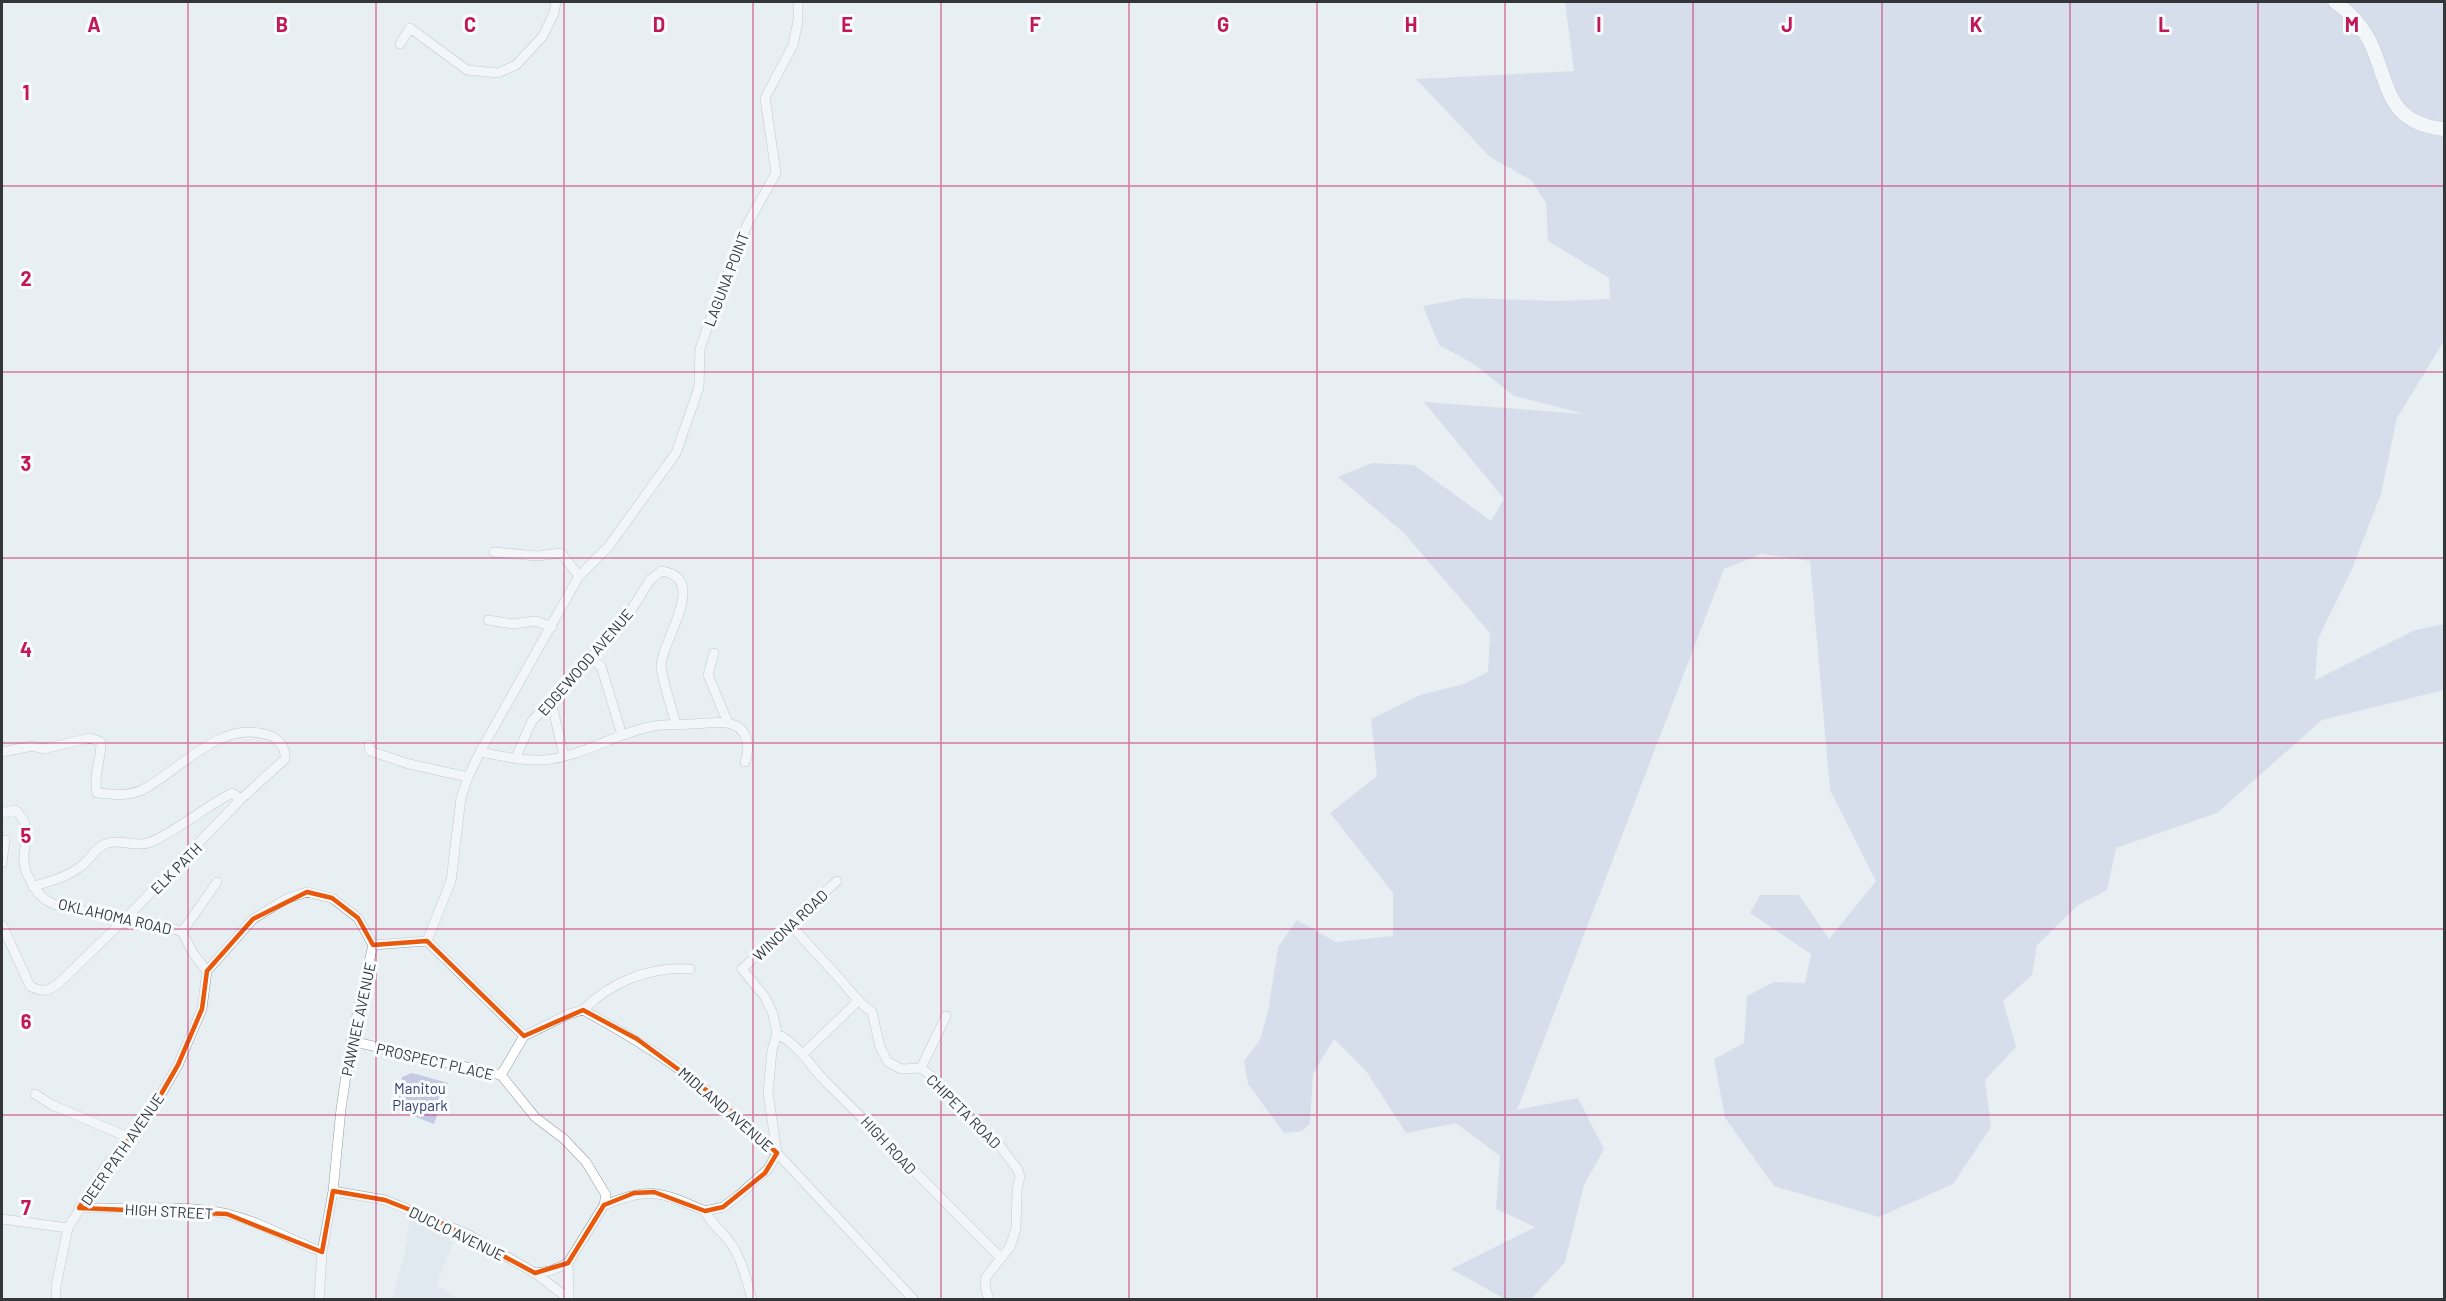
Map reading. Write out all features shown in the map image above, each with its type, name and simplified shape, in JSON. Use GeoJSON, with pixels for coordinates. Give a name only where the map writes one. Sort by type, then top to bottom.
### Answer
{"type":"FeatureCollection","features":[{"type":"Feature","properties":{"kind":"street"},"geometry":{"type":"LineString","coordinates":[[400,44],[410,28],[467,70],[498,73],[516,65],[543,36],[554,13],[556,2]]}},
{"type":"Feature","properties":{"kind":"street","name":"LAGUNA POINT"},"geometry":{"type":"LineString","coordinates":[[579,576],[609,546],[676,453],[699,387],[700,349],[719,294],[748,223],[776,173],[765,98],[793,45],[798,21],[798,2]]}},
{"type":"Feature","properties":{"kind":"street"},"geometry":{"type":"LineString","coordinates":[[2335,2],[2371,42],[2391,97],[2406,116],[2422,126],[2445,129]]}},
{"type":"Feature","properties":{"kind":"street"},"geometry":{"type":"LineString","coordinates":[[494,552],[537,556],[561,553],[579,576],[468,777],[461,798],[452,881],[428,940],[524,1036]]}},
{"type":"Feature","properties":{"kind":"street","name":"EDGEWOOD AVENUE"},"geometry":{"type":"LineString","coordinates":[[515,759],[532,721],[623,623],[650,580],[661,571],[673,573],[680,580],[684,594],[661,666],[676,725]]}},
{"type":"Feature","properties":{"kind":"street"},"geometry":{"type":"LineString","coordinates":[[488,620],[512,624],[536,621],[552,627]]}},
{"type":"Feature","properties":{"kind":"street"},"geometry":{"type":"LineString","coordinates":[[714,652],[708,675],[729,723],[748,739],[749,752],[745,762]]}},
{"type":"Feature","properties":{"kind":"street"},"geometry":{"type":"LineString","coordinates":[[590,658],[601,666],[622,735]]}},
{"type":"Feature","properties":{"kind":"street"},"geometry":{"type":"LineString","coordinates":[[550,701],[564,756]]}},
{"type":"Feature","properties":{"kind":"street"},"geometry":{"type":"LineString","coordinates":[[480,752],[515,759],[543,760],[596,748],[622,735],[654,726],[729,723]]}},
{"type":"Feature","properties":{"kind":"street","name":"ELK PATH"},"geometry":{"type":"LineString","coordinates":[[2,752],[32,746],[44,749],[90,738],[101,742],[101,755],[94,783],[97,793],[124,796],[142,790],[184,760],[228,736],[252,731],[273,736],[284,748],[285,759],[241,799],[127,917],[48,991],[30,986],[2,925]]}},
{"type":"Feature","properties":{"kind":"street"},"geometry":{"type":"LineString","coordinates":[[369,745],[370,751],[409,764],[468,777]]}},
{"type":"Feature","properties":{"kind":"street"},"geometry":{"type":"LineString","coordinates":[[2,813],[15,810],[24,818],[27,828],[23,854],[25,870],[33,887],[68,875],[82,867],[100,846],[108,843],[151,843],[232,793],[241,799]]}},
{"type":"Feature","properties":{"kind":"street"},"geometry":{"type":"LineString","coordinates":[[2,862],[5,840]]}},
{"type":"Feature","properties":{"kind":"street","name":"WINONA ROAD"},"geometry":{"type":"LineString","coordinates":[[777,1034],[773,1014],[765,998],[742,969],[837,881]]}},
{"type":"Feature","properties":{"kind":"street"},"geometry":{"type":"LineString","coordinates":[[182,932],[217,882]]}},
{"type":"Feature","properties":{"kind":"street","name":"OKLAHOMA ROAD"},"geometry":{"type":"LineString","coordinates":[[33,887],[46,900],[64,907],[127,917],[167,926],[182,932],[207,971]]}},
{"type":"Feature","properties":{"kind":"street"},"geometry":{"type":"LineString","coordinates":[[207,971],[253,919],[286,898],[307,892],[332,898],[358,918],[373,945]]}},
{"type":"Feature","properties":{"kind":"street","name":"CHIPETA ROAD"},"geometry":{"type":"LineString","coordinates":[[791,925],[817,956],[840,978],[857,1002],[872,1012],[880,1047],[888,1062],[901,1069],[921,1068],[934,1078],[970,1118],[995,1138],[1010,1157],[1020,1177],[1017,1190],[1016,1229],[1010,1247],[1001,1258]]}},
{"type":"Feature","properties":{"kind":"street","name":"PAWNEE AVENUE"},"geometry":{"type":"LineString","coordinates":[[319,1299],[322,1252],[333,1191],[341,1109],[351,1041],[373,945],[428,940]]}},
{"type":"Feature","properties":{"kind":"street"},"geometry":{"type":"LineString","coordinates":[[501,1075],[524,1036],[569,1014],[583,1010],[597,996],[629,979],[671,968],[690,969]]}},
{"type":"Feature","properties":{"kind":"street","name":"DEER PATH AVENUE"},"geometry":{"type":"LineString","coordinates":[[56,1299],[56,1286],[69,1228],[102,1172],[128,1137],[149,1115],[178,1065],[202,1009],[207,971]]}},
{"type":"Feature","properties":{"kind":"street"},"geometry":{"type":"LineString","coordinates":[[803,1054],[857,1002]]}},
{"type":"Feature","properties":{"kind":"street","name":"MIDLAND AVENUE"},"geometry":{"type":"LineString","coordinates":[[583,1010],[637,1039],[671,1062],[712,1095],[756,1138],[777,1153],[914,1299]]}},
{"type":"Feature","properties":{"kind":"street"},"geometry":{"type":"LineString","coordinates":[[921,1068],[946,1016]]}},
{"type":"Feature","properties":{"kind":"street"},"geometry":{"type":"LineString","coordinates":[[535,1273],[550,1271],[568,1263],[604,1205],[634,1193],[654,1192],[705,1211],[723,1207],[768,1169],[777,1153],[768,1093],[772,1050],[777,1034]]}},
{"type":"Feature","properties":{"kind":"street","name":"HIGH ROAD"},"geometry":{"type":"LineString","coordinates":[[777,1034],[790,1041],[827,1083],[1001,1258]]}},
{"type":"Feature","properties":{"kind":"street","name":"PROSPECT PLACE"},"geometry":{"type":"LineString","coordinates":[[351,1041],[501,1075],[535,1117],[564,1139],[586,1162],[606,1195],[604,1205]]}},
{"type":"Feature","properties":{"kind":"street"},"geometry":{"type":"LineString","coordinates":[[35,1094],[52,1105],[128,1137]]}},
{"type":"Feature","properties":{"kind":"street","name":"DUCLO AVENUE"},"geometry":{"type":"LineString","coordinates":[[333,1191],[385,1200],[436,1220],[485,1243],[535,1273],[570,1299]]}},
{"type":"Feature","properties":{"kind":"street","name":"HIGH STREET"},"geometry":{"type":"LineString","coordinates":[[79,1208],[188,1210],[227,1214],[252,1221],[322,1252]]}},
{"type":"Feature","properties":{"kind":"street"},"geometry":{"type":"LineString","coordinates":[[705,1211],[710,1221],[730,1241],[740,1262],[752,1299]]}},
{"type":"Feature","properties":{"kind":"street"},"geometry":{"type":"LineString","coordinates":[[2,1219],[69,1228]]}},
{"type":"Feature","properties":{"kind":"street"},"geometry":{"type":"LineString","coordinates":[[989,1299],[985,1286],[986,1277],[1001,1258]]}},
{"type":"Feature","properties":{"kind":"street"},"geometry":{"type":"LineString","coordinates":[[568,1263],[570,1299]]}},
{"type":"Feature","properties":{"kind":"highlighted area"},"geometry":{"type":"Polygon","coordinates":[[[307,892],[332,898],[358,918],[373,945],[427,941],[524,1036],[583,1010],[637,1039],[713,1095],[777,1153],[765,1173],[723,1207],[705,1211],[654,1192],[634,1193],[604,1205],[568,1263],[535,1273],[436,1220],[385,1200],[333,1191],[322,1252],[227,1214],[79,1208],[102,1172],[149,1115],[178,1065],[202,1009],[207,971],[253,919],[307,892]]]}},
{"type":"Feature","properties":{"kind":"shaded area"},"geometry":{"type":"Polygon","coordinates":[[[410,1217],[456,1236],[436,1285],[460,1299],[392,1299],[404,1256],[410,1217]]]}},
{"type":"Feature","properties":{"kind":"green space"},"geometry":{"type":"Polygon","coordinates":[[[1565,2],[2444,2],[2444,341],[2397,418],[2381,494],[2352,569],[2318,639],[2315,680],[2415,630],[2444,624],[2444,690],[2322,720],[2217,813],[2116,848],[2107,890],[2078,905],[2037,945],[2032,975],[2003,1001],[2016,1047],[1985,1080],[1991,1127],[1953,1184],[1879,1217],[1774,1186],[1725,1118],[1714,1059],[1744,1043],[1747,996],[1774,982],[1805,983],[1811,954],[1750,913],[1760,895],[1799,895],[1829,939],[1876,881],[1830,790],[1810,561],[1762,554],[1724,569],[1517,1110],[1578,1098],[1604,1149],[1584,1185],[1565,1262],[1531,1299],[1505,1299],[1451,1269],[1535,1227],[1496,1209],[1500,1156],[1456,1123],[1406,1133],[1366,1071],[1334,1039],[1313,1074],[1310,1124],[1302,1131],[1284,1133],[1248,1084],[1244,1061],[1260,1040],[1268,1011],[1278,947],[1297,920],[1336,942],[1393,936],[1393,893],[1330,813],[1377,776],[1371,719],[1420,695],[1464,684],[1488,672],[1490,633],[1404,533],[1338,477],[1372,463],[1414,465],[1491,521],[1504,499],[1424,402],[1585,414],[1514,396],[1472,363],[1439,345],[1423,306],[1464,298],[1560,301],[1610,299],[1609,278],[1548,241],[1546,203],[1531,180],[1490,157],[1416,79],[1574,71],[1565,2]]]}},
{"type":"Feature","properties":{"kind":"green space","name":"Manitou Playpark"},"geometry":{"type":"Polygon","coordinates":[[[412,1073],[448,1083],[434,1124],[395,1109],[402,1077],[412,1073]]]}}]}
